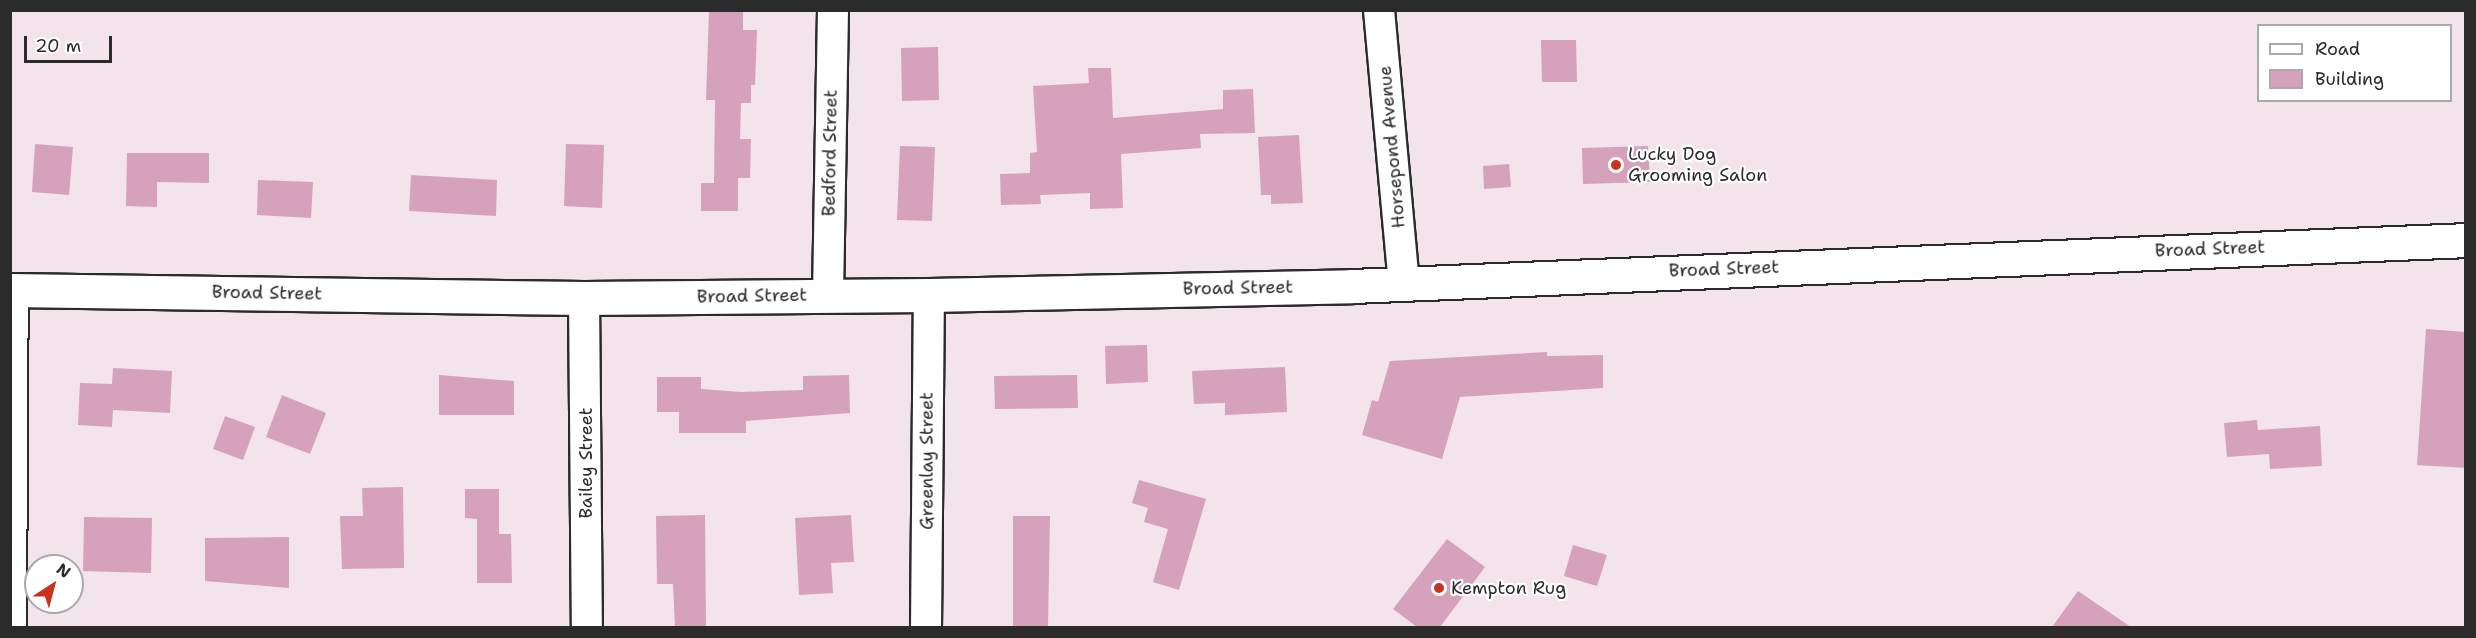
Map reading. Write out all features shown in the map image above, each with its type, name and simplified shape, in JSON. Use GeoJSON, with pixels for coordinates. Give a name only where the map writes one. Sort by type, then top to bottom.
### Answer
{"type":"FeatureCollection","features":[{"type":"Feature","properties":{"kind":"main road","name":"Broad Street"},"geometry":{"type":"LineString","coordinates":[[12,290],[584,298],[929,295],[1404,284],[2466,240]]}},
{"type":"Feature","properties":{"kind":"street","name":"Bedford Street"},"geometry":{"type":"LineString","coordinates":[[828,296],[833,10]]}},
{"type":"Feature","properties":{"kind":"street","name":"Horsepond Avenue"},"geometry":{"type":"LineString","coordinates":[[1379,10],[1404,284]]}},
{"type":"Feature","properties":{"kind":"street"},"geometry":{"type":"LineString","coordinates":[[11,627],[12,290]]}},
{"type":"Feature","properties":{"kind":"street","name":"Greenlay Street"},"geometry":{"type":"LineString","coordinates":[[926,627],[929,295]]}},
{"type":"Feature","properties":{"kind":"street","name":"Bailey Street"},"geometry":{"type":"LineString","coordinates":[[584,298],[587,627]]}},
{"type":"Feature","properties":{"kind":"building"},"geometry":{"type":"Polygon","coordinates":[[[709,10],[743,10],[743,30],[757,30],[755,85],[751,85],[751,103],[741,103],[740,139],[751,139],[750,178],[738,178],[738,211],[701,211],[701,183],[714,183],[715,100],[706,100],[709,10]]]}},
{"type":"Feature","properties":{"kind":"building"},"geometry":{"type":"Polygon","coordinates":[[[1541,40],[1576,40],[1577,82],[1542,82],[1541,40]]]}},
{"type":"Feature","properties":{"kind":"building"},"geometry":{"type":"Polygon","coordinates":[[[938,47],[939,100],[902,101],[901,48],[938,47]]]}},
{"type":"Feature","properties":{"kind":"building"},"geometry":{"type":"Polygon","coordinates":[[[1088,68],[1111,68],[1113,118],[1223,109],[1223,90],[1253,89],[1255,133],[1200,134],[1201,148],[1121,154],[1123,208],[1090,209],[1090,193],[1040,195],[1041,204],[1001,205],[1000,174],[1030,173],[1030,153],[1037,152],[1033,86],[1089,83],[1088,68]]]}},
{"type":"Feature","properties":{"kind":"building"},"geometry":{"type":"Polygon","coordinates":[[[1299,135],[1303,203],[1271,204],[1271,195],[1261,195],[1258,137],[1299,135]]]}},
{"type":"Feature","properties":{"kind":"building"},"geometry":{"type":"Polygon","coordinates":[[[35,144],[73,147],[69,195],[32,192],[35,144]]]}},
{"type":"Feature","properties":{"kind":"building"},"geometry":{"type":"Polygon","coordinates":[[[566,144],[604,145],[602,208],[564,206],[566,144]]]}},
{"type":"Feature","properties":{"kind":"building"},"geometry":{"type":"Polygon","coordinates":[[[900,146],[935,147],[932,221],[897,220],[900,146]]]}},
{"type":"Feature","properties":{"kind":"building","name":"Lucky Dog Grooming Salon"},"geometry":{"type":"Polygon","coordinates":[[[1648,146],[1650,182],[1583,184],[1582,148],[1648,146]]]}},
{"type":"Feature","properties":{"kind":"building"},"geometry":{"type":"Polygon","coordinates":[[[127,153],[209,153],[209,183],[157,182],[157,207],[126,206],[127,153]]]}},
{"type":"Feature","properties":{"kind":"building"},"geometry":{"type":"Polygon","coordinates":[[[1509,164],[1511,187],[1484,189],[1483,166],[1509,164]]]}},
{"type":"Feature","properties":{"kind":"building"},"geometry":{"type":"Polygon","coordinates":[[[411,175],[497,180],[496,216],[409,211],[411,175]]]}},
{"type":"Feature","properties":{"kind":"building"},"geometry":{"type":"Polygon","coordinates":[[[258,180],[313,182],[311,218],[257,215],[258,180]]]}},
{"type":"Feature","properties":{"kind":"building"},"geometry":{"type":"Polygon","coordinates":[[[2426,329],[2466,332],[2466,468],[2417,465],[2426,329]]]}},
{"type":"Feature","properties":{"kind":"building"},"geometry":{"type":"Polygon","coordinates":[[[1147,345],[1148,382],[1106,384],[1105,346],[1147,345]]]}},
{"type":"Feature","properties":{"kind":"building"},"geometry":{"type":"Polygon","coordinates":[[[1547,352],[1547,356],[1603,355],[1603,388],[1460,397],[1442,459],[1362,435],[1372,400],[1378,402],[1390,361],[1547,352]]]}},
{"type":"Feature","properties":{"kind":"building"},"geometry":{"type":"Polygon","coordinates":[[[1285,367],[1287,412],[1225,415],[1225,403],[1194,404],[1192,371],[1285,367]]]}},
{"type":"Feature","properties":{"kind":"building"},"geometry":{"type":"Polygon","coordinates":[[[113,368],[172,371],[170,413],[113,410],[112,427],[78,425],[80,383],[112,384],[113,368]]]}},
{"type":"Feature","properties":{"kind":"building"},"geometry":{"type":"Polygon","coordinates":[[[439,375],[514,381],[514,415],[439,415],[439,375]]]}},
{"type":"Feature","properties":{"kind":"building"},"geometry":{"type":"Polygon","coordinates":[[[849,375],[850,413],[746,421],[746,433],[679,433],[679,412],[657,412],[657,377],[701,377],[701,389],[741,392],[803,390],[803,376],[849,375]]]}},
{"type":"Feature","properties":{"kind":"building"},"geometry":{"type":"Polygon","coordinates":[[[1077,375],[1078,408],[995,409],[994,376],[1077,375]]]}},
{"type":"Feature","properties":{"kind":"building"},"geometry":{"type":"Polygon","coordinates":[[[282,395],[326,413],[310,454],[266,437],[282,395]]]}},
{"type":"Feature","properties":{"kind":"building"},"geometry":{"type":"Polygon","coordinates":[[[225,416],[255,427],[243,460],[213,449],[225,416]]]}},
{"type":"Feature","properties":{"kind":"building"},"geometry":{"type":"Polygon","coordinates":[[[2257,420],[2258,430],[2320,426],[2322,466],[2270,469],[2269,454],[2227,457],[2224,423],[2257,420]]]}},
{"type":"Feature","properties":{"kind":"building"},"geometry":{"type":"Polygon","coordinates":[[[1139,480],[1206,499],[1179,590],[1153,582],[1168,529],[1144,522],[1148,508],[1132,503],[1139,480]]]}},
{"type":"Feature","properties":{"kind":"building"},"geometry":{"type":"Polygon","coordinates":[[[403,487],[404,568],[342,569],[340,516],[363,516],[362,488],[403,487]]]}},
{"type":"Feature","properties":{"kind":"building"},"geometry":{"type":"Polygon","coordinates":[[[465,489],[499,489],[499,534],[511,534],[512,583],[477,583],[477,519],[465,518],[465,489]]]}},
{"type":"Feature","properties":{"kind":"building"},"geometry":{"type":"Polygon","coordinates":[[[705,515],[706,627],[675,627],[673,584],[657,584],[656,516],[705,515]]]}},
{"type":"Feature","properties":{"kind":"building"},"geometry":{"type":"Polygon","coordinates":[[[851,515],[854,562],[831,563],[833,593],[799,595],[795,518],[851,515]]]}},
{"type":"Feature","properties":{"kind":"building"},"geometry":{"type":"Polygon","coordinates":[[[1013,516],[1050,516],[1048,627],[1013,627],[1013,516]]]}},
{"type":"Feature","properties":{"kind":"building"},"geometry":{"type":"Polygon","coordinates":[[[84,517],[152,518],[151,573],[84,571],[84,517]]]}},
{"type":"Feature","properties":{"kind":"building"},"geometry":{"type":"Polygon","coordinates":[[[289,537],[289,588],[205,581],[205,538],[289,537]]]}},
{"type":"Feature","properties":{"kind":"building","name":"Kempton Rug"},"geometry":{"type":"Polygon","coordinates":[[[1447,539],[1485,567],[1440,627],[1417,627],[1393,609],[1447,539]]]}},
{"type":"Feature","properties":{"kind":"building"},"geometry":{"type":"Polygon","coordinates":[[[1573,545],[1607,555],[1597,586],[1564,576],[1573,545]]]}},
{"type":"Feature","properties":{"kind":"building"},"geometry":{"type":"Polygon","coordinates":[[[2078,591],[2131,627],[2052,627],[2078,591]]]}},
{"type":"Feature","properties":{"kind":"place","name":"Lucky Dog Grooming Salon"},"geometry":{"type":"Point","coordinates":[1616,165]}},
{"type":"Feature","properties":{"kind":"place","name":"Kempton Rug"},"geometry":{"type":"Point","coordinates":[1439,588]}}]}
